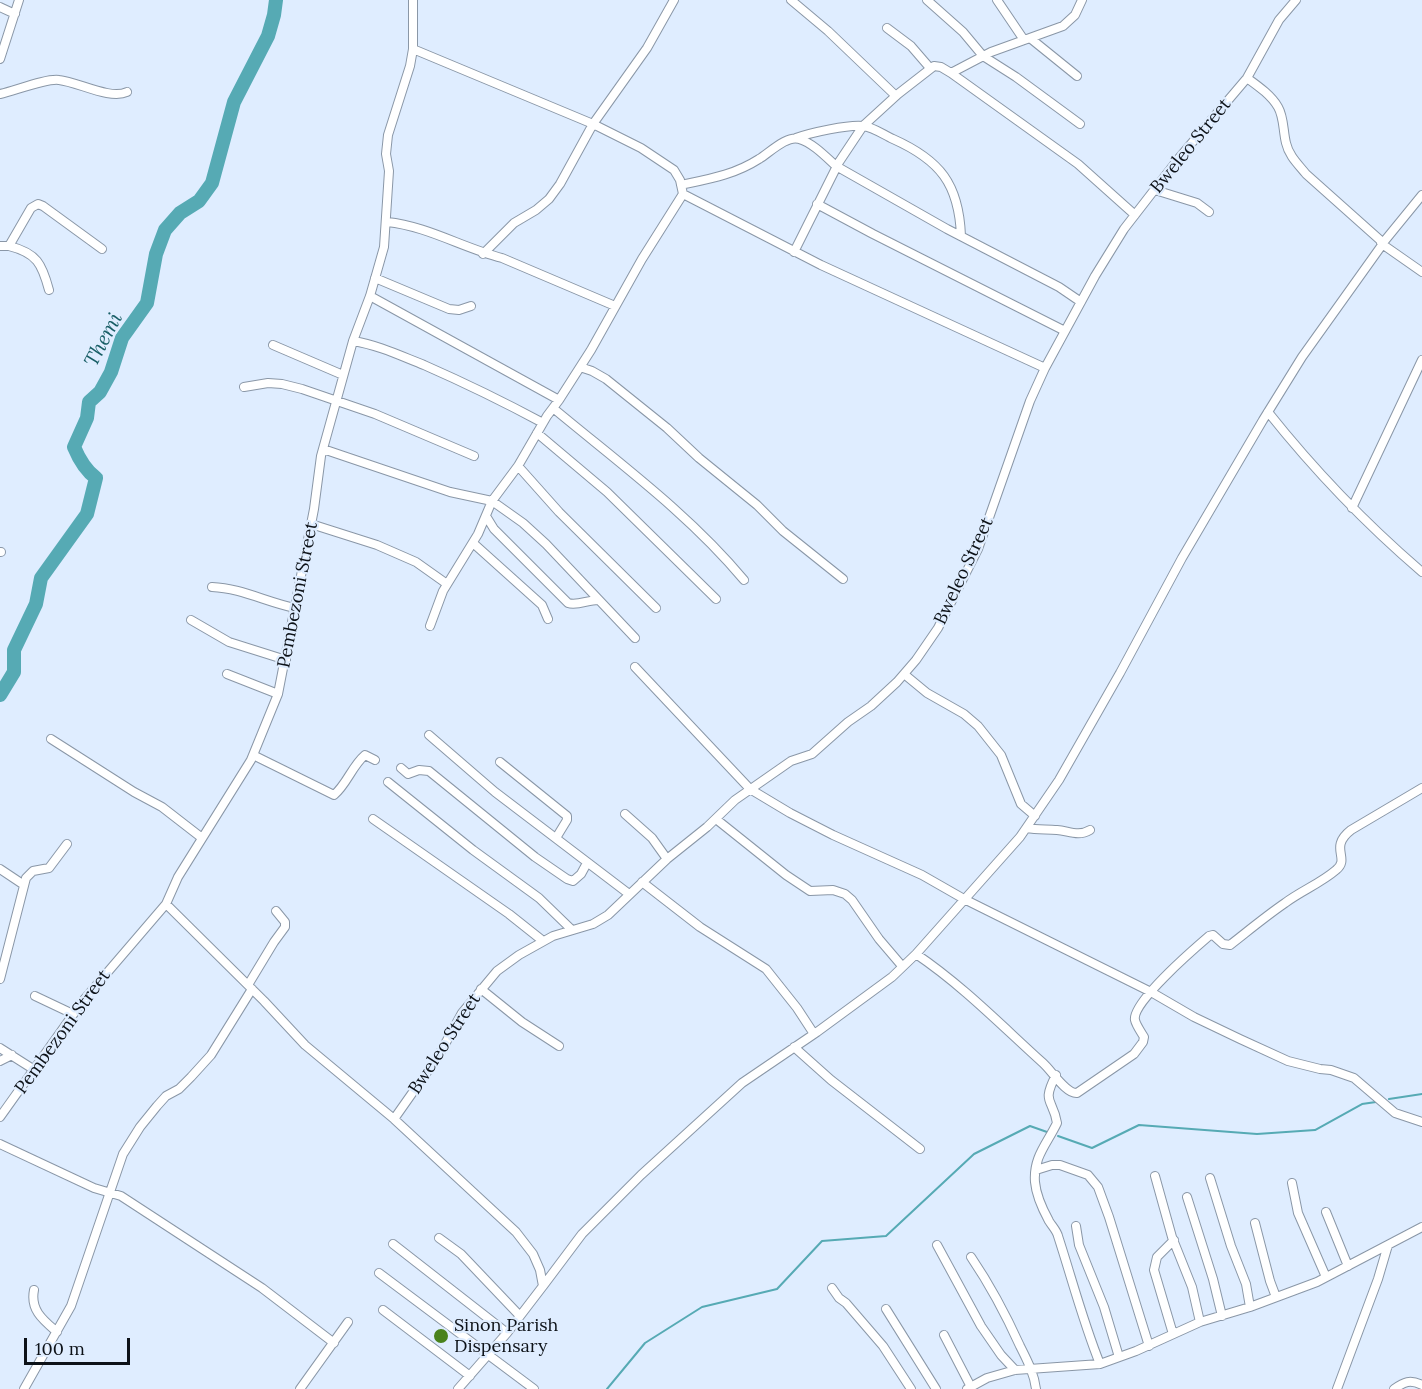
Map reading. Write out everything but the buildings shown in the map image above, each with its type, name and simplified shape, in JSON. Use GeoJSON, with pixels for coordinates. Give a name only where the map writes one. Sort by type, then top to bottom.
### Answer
{"type":"FeatureCollection","features":[{"type":"Feature","properties":{"kind":"street"},"geometry":{"type":"LineString","coordinates":[[0,58],[19,0]]}},
{"type":"Feature","properties":{"kind":"street","name":"Pembezoni Street"},"geometry":{"type":"LineString","coordinates":[[0,1117],[74,1014],[120,955],[166,904],[178,877],[253,755],[278,694],[323,449],[353,341],[370,296],[384,247],[389,171],[386,154],[388,135],[410,66],[413,49],[413,0]]}},
{"type":"Feature","properties":{"kind":"street"},"geometry":{"type":"LineString","coordinates":[[483,254],[514,223],[549,199],[560,184],[592,124],[647,48],[674,0]]}},
{"type":"Feature","properties":{"kind":"street"},"geometry":{"type":"LineString","coordinates":[[791,0],[828,31],[896,96]]}},
{"type":"Feature","properties":{"kind":"street"},"geometry":{"type":"LineString","coordinates":[[927,0],[963,32],[983,56],[1080,124]]}},
{"type":"Feature","properties":{"kind":"street"},"geometry":{"type":"LineString","coordinates":[[998,0],[1027,39],[1077,76]]}},
{"type":"Feature","properties":{"kind":"street"},"geometry":{"type":"LineString","coordinates":[[951,73],[983,56],[1068,22],[1075,15],[1082,0]]}},
{"type":"Feature","properties":{"kind":"street","name":"Bweleo Street"},"geometry":{"type":"LineString","coordinates":[[394,1119],[439,1055],[462,1013],[497,971],[553,936],[601,920],[735,800],[791,761],[812,754],[848,722],[871,706],[904,674],[938,628],[978,549],[1030,401],[1081,302],[1124,229],[1190,143],[1247,78],[1279,20],[1296,0]]}},
{"type":"Feature","properties":{"kind":"street"},"geometry":{"type":"LineString","coordinates":[[0,7],[15,14]]}},
{"type":"Feature","properties":{"kind":"street"},"geometry":{"type":"LineString","coordinates":[[888,28],[910,46],[930,68]]}},
{"type":"Feature","properties":{"kind":"street"},"geometry":{"type":"LineString","coordinates":[[413,49],[592,124],[641,148],[674,170],[683,194],[580,367],[518,466],[492,501],[473,543],[447,584],[430,626]]}},
{"type":"Feature","properties":{"kind":"street"},"geometry":{"type":"LineString","coordinates":[[794,252],[836,166],[863,126],[930,68],[941,68],[951,73],[1078,164],[1135,215]]}},
{"type":"Feature","properties":{"kind":"street"},"geometry":{"type":"LineString","coordinates":[[1247,78],[1267,94],[1277,106],[1281,114],[1286,144],[1296,162],[1382,244],[1422,272]]}},
{"type":"Feature","properties":{"kind":"street"},"geometry":{"type":"LineString","coordinates":[[0,94],[57,79],[114,95],[127,92]]}},
{"type":"Feature","properties":{"kind":"street"},"geometry":{"type":"LineString","coordinates":[[681,185],[733,173],[790,139],[815,131],[863,126],[906,146],[940,169],[956,199],[960,212],[961,237]]}},
{"type":"Feature","properties":{"kind":"street"},"geometry":{"type":"LineString","coordinates":[[795,138],[822,153],[836,166],[961,237],[1059,287],[1081,302]]}},
{"type":"Feature","properties":{"kind":"street"},"geometry":{"type":"LineString","coordinates":[[1155,190],[1197,203],[1209,212]]}},
{"type":"Feature","properties":{"kind":"street"},"geometry":{"type":"LineString","coordinates":[[683,194],[794,252],[1045,368]]}},
{"type":"Feature","properties":{"kind":"street"},"geometry":{"type":"LineString","coordinates":[[458,1389],[507,1333],[582,1234],[641,1175],[742,1083],[892,977],[916,954],[1027,828],[1059,780],[1210,507],[1302,357],[1382,244],[1422,195]]}},
{"type":"Feature","properties":{"kind":"street"},"geometry":{"type":"LineString","coordinates":[[49,290],[44,269],[37,260],[19,249],[4,246],[31,208],[38,204],[43,206],[102,249]]}},
{"type":"Feature","properties":{"kind":"street"},"geometry":{"type":"LineString","coordinates":[[817,204],[1065,331]]}},
{"type":"Feature","properties":{"kind":"street"},"geometry":{"type":"LineString","coordinates":[[387,222],[422,229],[483,254],[512,262],[615,306]]}},
{"type":"Feature","properties":{"kind":"street"},"geometry":{"type":"LineString","coordinates":[[375,278],[450,309],[459,310],[471,306]]}},
{"type":"Feature","properties":{"kind":"street"},"geometry":{"type":"LineString","coordinates":[[370,296],[559,400]]}},
{"type":"Feature","properties":{"kind":"street"},"geometry":{"type":"LineString","coordinates":[[353,341],[397,354],[468,383],[543,423]]}},
{"type":"Feature","properties":{"kind":"street"},"geometry":{"type":"LineString","coordinates":[[273,345],[344,375]]}},
{"type":"Feature","properties":{"kind":"street"},"geometry":{"type":"LineString","coordinates":[[1352,508],[1422,360]]}},
{"type":"Feature","properties":{"kind":"street"},"geometry":{"type":"LineString","coordinates":[[580,367],[606,380],[667,428],[699,458],[757,505],[783,531],[843,579]]}},
{"type":"Feature","properties":{"kind":"street"},"geometry":{"type":"LineString","coordinates":[[244,387],[255,384],[282,384],[337,400],[474,456]]}},
{"type":"Feature","properties":{"kind":"street"},"geometry":{"type":"LineString","coordinates":[[553,408],[693,525],[744,580]]}},
{"type":"Feature","properties":{"kind":"street"},"geometry":{"type":"LineString","coordinates":[[1268,412],[1306,459],[1352,508],[1422,572]]}},
{"type":"Feature","properties":{"kind":"street"},"geometry":{"type":"LineString","coordinates":[[537,433],[607,492],[716,599]]}},
{"type":"Feature","properties":{"kind":"street"},"geometry":{"type":"LineString","coordinates":[[323,449],[450,492],[492,501],[523,523],[546,544],[635,638]]}},
{"type":"Feature","properties":{"kind":"street"},"geometry":{"type":"LineString","coordinates":[[518,466],[559,512],[656,608]]}},
{"type":"Feature","properties":{"kind":"street"},"geometry":{"type":"LineString","coordinates":[[486,516],[494,529],[568,603],[598,600]]}},
{"type":"Feature","properties":{"kind":"street"},"geometry":{"type":"LineString","coordinates":[[311,524],[377,545],[416,562],[447,584]]}},
{"type":"Feature","properties":{"kind":"street"},"geometry":{"type":"LineString","coordinates":[[473,543],[542,605],[548,619]]}},
{"type":"Feature","properties":{"kind":"street"},"geometry":{"type":"LineString","coordinates":[[212,587],[229,588],[274,604],[295,608]]}},
{"type":"Feature","properties":{"kind":"street"},"geometry":{"type":"LineString","coordinates":[[191,620],[229,642],[286,660]]}},
{"type":"Feature","properties":{"kind":"street"},"geometry":{"type":"LineString","coordinates":[[635,667],[750,789],[833,835],[922,875],[964,899],[1151,992],[1194,1017],[1301,1066],[1331,1070],[1354,1078],[1395,1113],[1422,1122]]}},
{"type":"Feature","properties":{"kind":"street"},"geometry":{"type":"LineString","coordinates":[[227,674],[278,694]]}},
{"type":"Feature","properties":{"kind":"street"},"geometry":{"type":"LineString","coordinates":[[904,674],[927,693],[964,714],[978,726],[1001,755],[1021,804],[1035,816]]}},
{"type":"Feature","properties":{"kind":"street"},"geometry":{"type":"LineString","coordinates":[[429,735],[495,792],[629,894]]}},
{"type":"Feature","properties":{"kind":"street"},"geometry":{"type":"LineString","coordinates":[[51,739],[134,792],[162,807],[202,838]]}},
{"type":"Feature","properties":{"kind":"street"},"geometry":{"type":"LineString","coordinates":[[253,755],[334,795],[365,755],[375,760]]}},
{"type":"Feature","properties":{"kind":"street"},"geometry":{"type":"LineString","coordinates":[[500,762],[567,816],[556,838]]}},
{"type":"Feature","properties":{"kind":"street"},"geometry":{"type":"LineString","coordinates":[[401,768],[408,774],[419,770],[429,771],[535,857],[567,879],[573,881],[577,879],[587,863]]}},
{"type":"Feature","properties":{"kind":"street"},"geometry":{"type":"LineString","coordinates":[[388,782],[472,850],[538,898],[572,930]]}},
{"type":"Feature","properties":{"kind":"street"},"geometry":{"type":"LineString","coordinates":[[916,954],[967,993],[1056,1075],[1068,1091],[1077,1093],[1134,1054],[1144,1037],[1135,1019],[1136,1013],[1173,968],[1209,936],[1213,935],[1223,944],[1230,945],[1285,902],[1336,870],[1342,860],[1341,839],[1422,788]]}},
{"type":"Feature","properties":{"kind":"street"},"geometry":{"type":"LineString","coordinates":[[625,814],[652,838],[667,859]]}},
{"type":"Feature","properties":{"kind":"street"},"geometry":{"type":"LineString","coordinates":[[373,819],[509,914],[543,941]]}},
{"type":"Feature","properties":{"kind":"street"},"geometry":{"type":"LineString","coordinates":[[716,819],[798,885],[810,891],[833,890],[845,894],[902,966]]}},
{"type":"Feature","properties":{"kind":"street"},"geometry":{"type":"LineString","coordinates":[[1027,828],[1079,834],[1090,830]]}},
{"type":"Feature","properties":{"kind":"street"},"geometry":{"type":"LineString","coordinates":[[0,979],[3,959],[24,885],[30,873],[49,868],[67,844]]}},
{"type":"Feature","properties":{"kind":"street"},"geometry":{"type":"LineString","coordinates":[[0,869],[24,885]]}},
{"type":"Feature","properties":{"kind":"street"},"geometry":{"type":"LineString","coordinates":[[642,882],[700,927],[766,969],[814,1034]]}},
{"type":"Feature","properties":{"kind":"street"},"geometry":{"type":"LineString","coordinates":[[166,904],[305,1045],[394,1119],[516,1232],[533,1254],[540,1270],[543,1286]]}},
{"type":"Feature","properties":{"kind":"street"},"geometry":{"type":"LineString","coordinates":[[24,1389],[70,1306],[123,1154],[140,1127],[166,1096],[185,1083],[211,1055],[274,942],[285,927],[285,922],[276,911]]}},
{"type":"Feature","properties":{"kind":"street"},"geometry":{"type":"LineString","coordinates":[[481,988],[522,1022],[559,1046]]}},
{"type":"Feature","properties":{"kind":"street"},"geometry":{"type":"LineString","coordinates":[[35,996],[74,1014]]}},
{"type":"Feature","properties":{"kind":"street"},"geometry":{"type":"LineString","coordinates":[[794,1047],[831,1080],[920,1149]]}},
{"type":"Feature","properties":{"kind":"street"},"geometry":{"type":"LineString","coordinates":[[0,1048],[33,1069]]}},
{"type":"Feature","properties":{"kind":"street"},"geometry":{"type":"LineString","coordinates":[[0,1061],[12,1055]]}},
{"type":"Feature","properties":{"kind":"street"},"geometry":{"type":"LineString","coordinates":[[1056,1075],[1048,1090],[1048,1097],[1057,1123],[1038,1155],[1036,1186],[1046,1214],[1058,1234],[1100,1364]]}},
{"type":"Feature","properties":{"kind":"street"},"geometry":{"type":"LineString","coordinates":[[0,1144],[85,1183],[122,1196],[262,1288],[334,1343]]}},
{"type":"Feature","properties":{"kind":"street"},"geometry":{"type":"LineString","coordinates":[[1036,1170],[1060,1165],[1088,1175],[1098,1187],[1149,1346]]}},
{"type":"Feature","properties":{"kind":"street"},"geometry":{"type":"LineString","coordinates":[[1155,1176],[1174,1240],[1192,1287],[1200,1322]]}},
{"type":"Feature","properties":{"kind":"street"},"geometry":{"type":"LineString","coordinates":[[1210,1178],[1231,1246],[1246,1284],[1250,1307]]}},
{"type":"Feature","properties":{"kind":"street"},"geometry":{"type":"LineString","coordinates":[[1292,1183],[1298,1213],[1326,1277]]}},
{"type":"Feature","properties":{"kind":"street"},"geometry":{"type":"LineString","coordinates":[[1187,1197],[1222,1316]]}},
{"type":"Feature","properties":{"kind":"street"},"geometry":{"type":"LineString","coordinates":[[1326,1212],[1348,1266]]}},
{"type":"Feature","properties":{"kind":"street"},"geometry":{"type":"LineString","coordinates":[[1255,1223],[1269,1281],[1276,1297]]}},
{"type":"Feature","properties":{"kind":"street"},"geometry":{"type":"LineString","coordinates":[[1076,1226],[1078,1245],[1104,1307],[1119,1357]]}},
{"type":"Feature","properties":{"kind":"street"},"geometry":{"type":"LineString","coordinates":[[944,1335],[969,1388],[987,1378],[1015,1370],[1100,1364],[1149,1346],[1200,1322],[1250,1307],[1326,1277],[1422,1227]]}},
{"type":"Feature","properties":{"kind":"street"},"geometry":{"type":"LineString","coordinates":[[440,1238],[461,1254],[520,1316]]}},
{"type":"Feature","properties":{"kind":"street"},"geometry":{"type":"LineString","coordinates":[[1173,1334],[1155,1270],[1157,1257],[1174,1240]]}},
{"type":"Feature","properties":{"kind":"street"},"geometry":{"type":"LineString","coordinates":[[393,1244],[507,1333]]}},
{"type":"Feature","properties":{"kind":"street"},"geometry":{"type":"LineString","coordinates":[[937,1245],[981,1326],[1001,1355],[1015,1370]]}},
{"type":"Feature","properties":{"kind":"street"},"geometry":{"type":"LineString","coordinates":[[1337,1389],[1378,1279],[1388,1245]]}},
{"type":"Feature","properties":{"kind":"street"},"geometry":{"type":"LineString","coordinates":[[971,1257],[1002,1309],[1032,1370],[1036,1389]]}},
{"type":"Feature","properties":{"kind":"street"},"geometry":{"type":"LineString","coordinates":[[379,1273],[534,1389]]}},
{"type":"Feature","properties":{"kind":"street"},"geometry":{"type":"LineString","coordinates":[[832,1288],[883,1346],[911,1389]]}},
{"type":"Feature","properties":{"kind":"street"},"geometry":{"type":"LineString","coordinates":[[33,1290],[34,1307],[47,1324],[57,1332]]}},
{"type":"Feature","properties":{"kind":"street"},"geometry":{"type":"LineString","coordinates":[[886,1309],[936,1389]]}},
{"type":"Feature","properties":{"kind":"street"},"geometry":{"type":"LineString","coordinates":[[383,1310],[470,1376]]}},
{"type":"Feature","properties":{"kind":"street"},"geometry":{"type":"LineString","coordinates":[[300,1389],[348,1322]]}},
{"type":"Feature","properties":{"kind":"street"},"geometry":{"type":"LineString","coordinates":[[1394,1389],[1406,1381],[1416,1381],[1422,1384]]}},
{"type":"Feature","properties":{"kind":"waterway","name":"Themi"},"geometry":{"type":"LineString","coordinates":[[0,695],[14,672],[14,650],[36,604],[41,578],[87,514],[96,478],[83,464],[74,447],[87,418],[89,402],[100,392],[111,372],[122,338],[147,303],[156,254],[165,230],[180,213],[199,201],[212,183],[234,102],[268,36],[276,0]]}},
{"type":"Feature","properties":{"kind":"waterway"},"geometry":{"type":"LineString","coordinates":[[1389,1099],[1422,1094]]}},
{"type":"Feature","properties":{"kind":"waterway"},"geometry":{"type":"LineString","coordinates":[[1058,1136],[1092,1148],[1139,1125],[1257,1134],[1315,1130],[1362,1104],[1376,1102]]}},
{"type":"Feature","properties":{"kind":"waterway"},"geometry":{"type":"LineString","coordinates":[[607,1389],[645,1343],[702,1307],[777,1289],[822,1241],[886,1236],[974,1154],[1030,1126],[1047,1132]]}},
{"type":"Feature","properties":{"kind":"place","name":"Sinon Parish Dispensary"},"geometry":{"type":"Point","coordinates":[441,1336]}}]}
